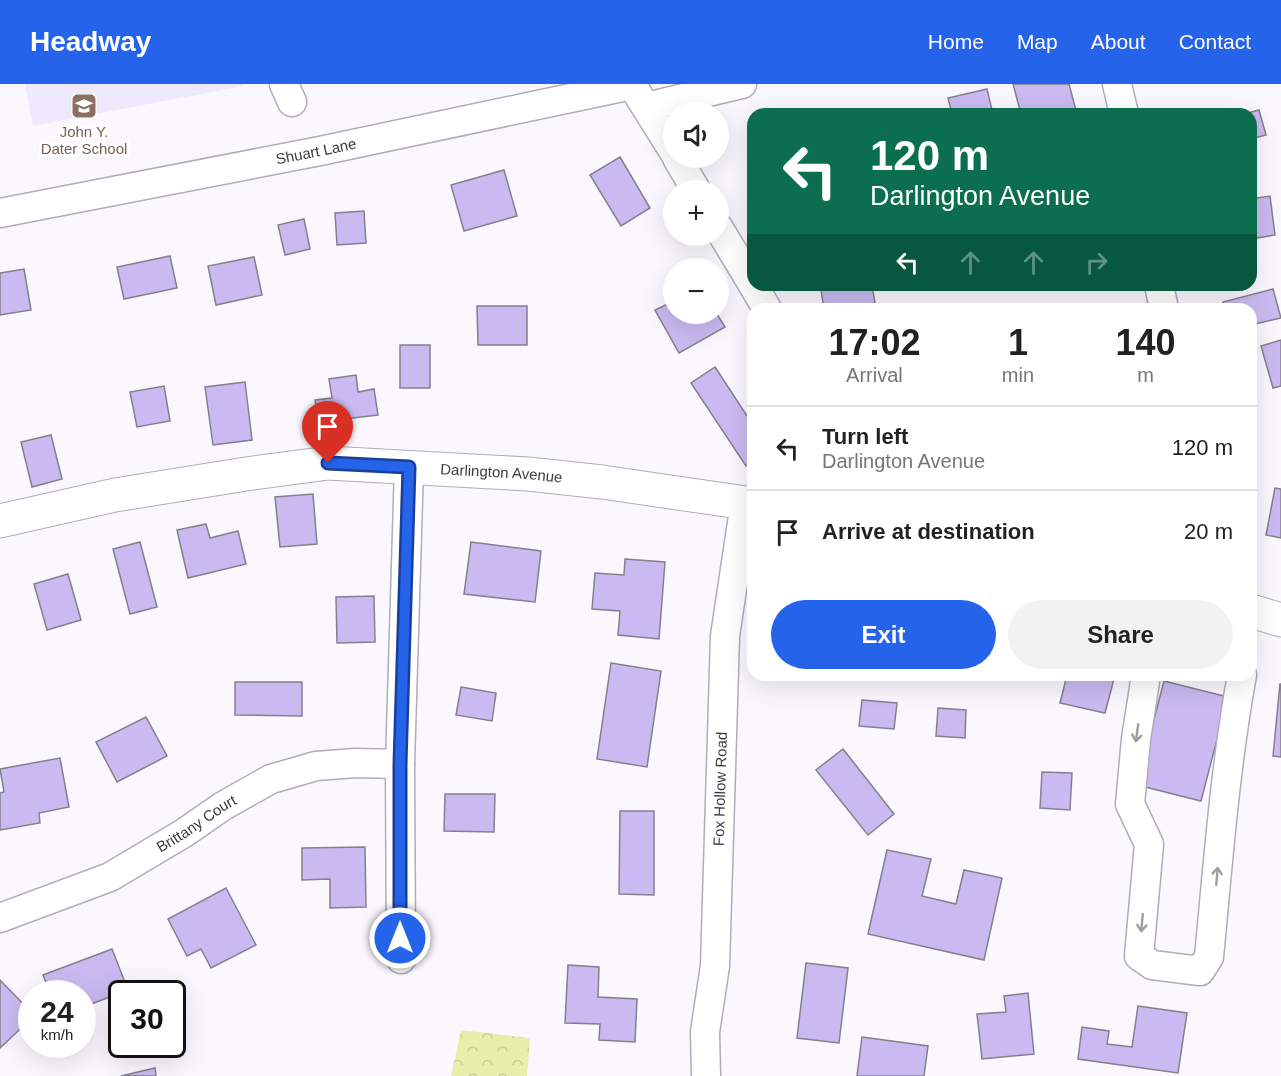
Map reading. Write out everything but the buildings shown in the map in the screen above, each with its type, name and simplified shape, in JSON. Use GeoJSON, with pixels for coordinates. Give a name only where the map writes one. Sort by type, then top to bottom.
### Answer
{"type":"FeatureCollection","features":[{"type":"Feature","properties":{"kind":"main road","name":"Darlington Avenue"},"geometry":{"type":"LineString","coordinates":[[0,521],[115,495],[328,463],[528,474],[603,482],[747,503]]}},
{"type":"Feature","properties":{"kind":"street","name":"Shuart Lane"},"geometry":{"type":"LineString","coordinates":[[0,213],[636,92],[742,84]]}},
{"type":"Feature","properties":{"kind":"street"},"geometry":{"type":"LineString","coordinates":[[1118,84],[1123,108]]}},
{"type":"Feature","properties":{"kind":"street"},"geometry":{"type":"LineString","coordinates":[[636,92],[663,135]]}},
{"type":"Feature","properties":{"kind":"street"},"geometry":{"type":"LineString","coordinates":[[729,245],[747,275]]}},
{"type":"Feature","properties":{"kind":"street"},"geometry":{"type":"LineString","coordinates":[[401,959],[400,764],[409,467]]}},
{"type":"Feature","properties":{"kind":"street","name":"Fox Hollow Road"},"geometry":{"type":"LineString","coordinates":[[706,1076],[705,1032],[715,966],[725,636],[747,514]]}},
{"type":"Feature","properties":{"kind":"street"},"geometry":{"type":"LineString","coordinates":[[1145,681],[1136,739],[1130,804],[1149,844],[1139,956],[1152,965],[1200,971],[1209,957],[1221,829],[1234,717],[1241,681]]}},
{"type":"Feature","properties":{"kind":"street","name":"Brittany Court"},"geometry":{"type":"LineString","coordinates":[[0,918],[110,877],[271,779],[316,766],[356,763],[400,764]]}},
{"type":"Feature","properties":{"kind":"shaded area","name":"John Y. Dater School"},"geometry":{"type":"Polygon","coordinates":[[[25,84],[243,84],[243,86],[33,126],[25,84]]]}},
{"type":"Feature","properties":{"kind":"green space"},"geometry":{"type":"Polygon","coordinates":[[[461,1030],[530,1038],[527,1076],[451,1076],[461,1030]]]}},
{"type":"Feature","properties":{"kind":"place","name":"John Y. Dater School"},"geometry":{"type":"Point","coordinates":[84,106]}},
{"type":"Feature","properties":{"kind":"route"},"geometry":{"type":"LineString","coordinates":[[328,463],[409,467],[400,764],[400,938]]}}]}
